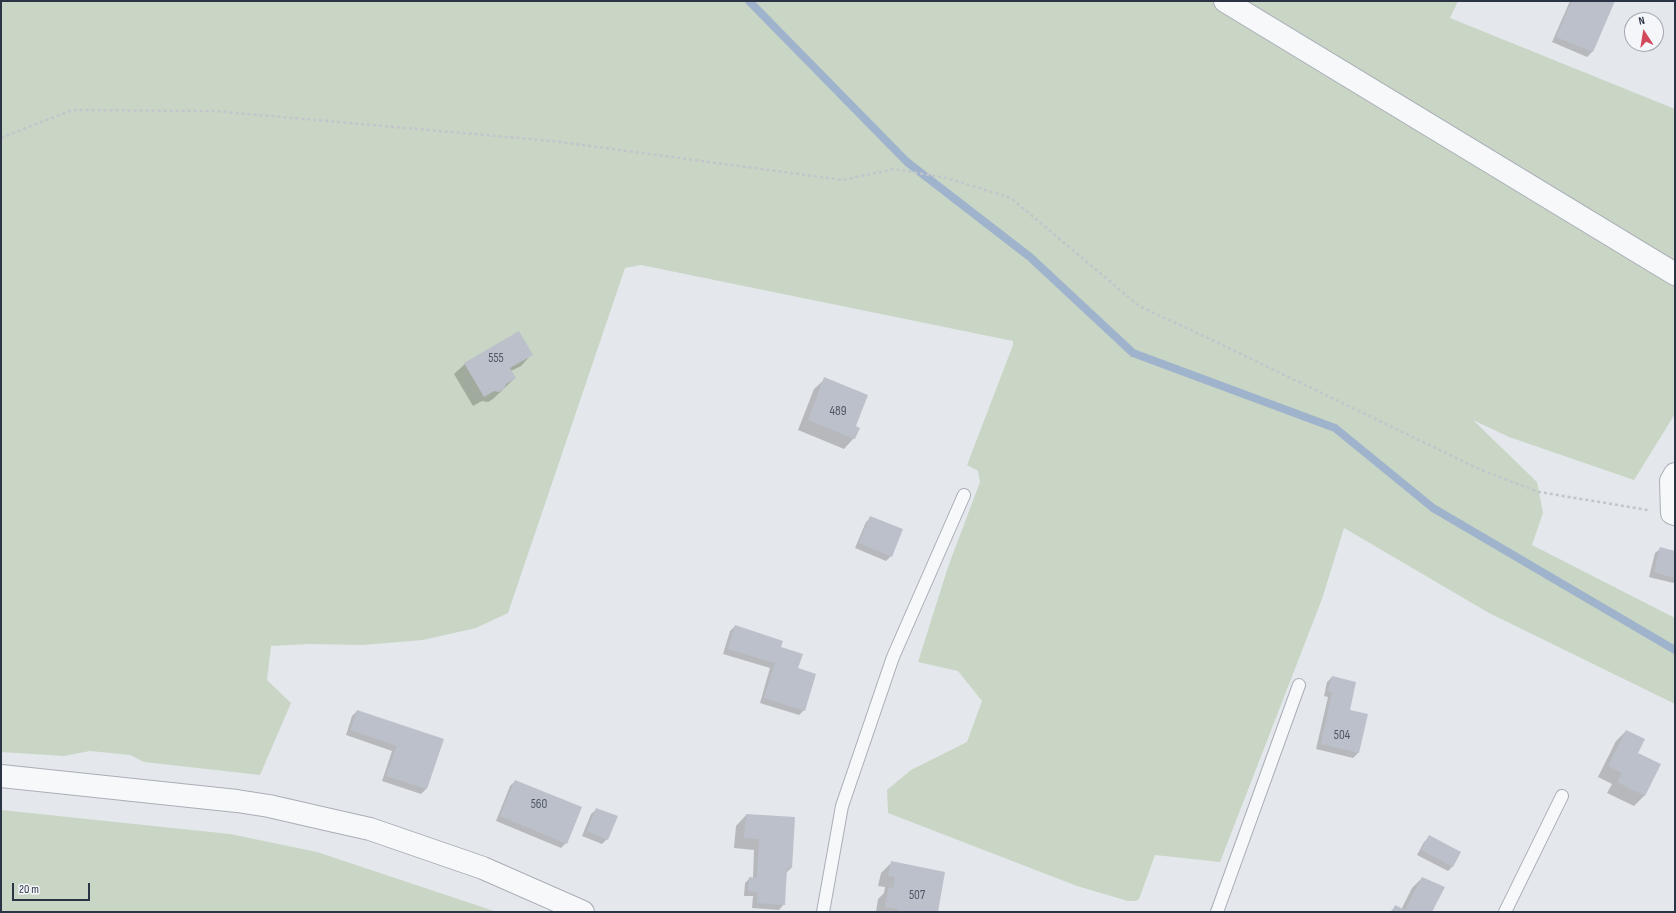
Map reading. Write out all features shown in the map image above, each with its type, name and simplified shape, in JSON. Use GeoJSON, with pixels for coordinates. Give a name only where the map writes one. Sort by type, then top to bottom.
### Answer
{"type":"FeatureCollection","features":[{"type":"Feature","properties":{"kind":"street"},"geometry":{"type":"LineString","coordinates":[[1225,1],[1675,274]]}},
{"type":"Feature","properties":{"kind":"street"},"geometry":{"type":"LineString","coordinates":[[1673,514],[1671,481],[1675,474]]}},
{"type":"Feature","properties":{"kind":"street"},"geometry":{"type":"LineString","coordinates":[[1,776],[237,801],[269,806],[370,829],[483,868],[583,912]]}},
{"type":"Feature","properties":{"kind":"lane"},"geometry":{"type":"LineString","coordinates":[[823,912],[844,799],[893,657],[964,495]]}},
{"type":"Feature","properties":{"kind":"lane"},"geometry":{"type":"LineString","coordinates":[[1217,912],[1299,685]]}},
{"type":"Feature","properties":{"kind":"lane"},"geometry":{"type":"LineString","coordinates":[[1505,912],[1562,796]]}},
{"type":"Feature","properties":{"kind":"path"},"geometry":{"type":"LineString","coordinates":[[1,138],[72,110],[214,111],[553,141],[843,180],[894,170],[947,178],[1010,198],[1139,306],[1217,342],[1481,470],[1539,492],[1673,514]]}},
{"type":"Feature","properties":{"kind":"green space"},"geometry":{"type":"Polygon","coordinates":[[[1,1],[1458,1],[1450,18],[1675,109],[1675,414],[1634,480],[1509,437],[1473,420],[1537,482],[1543,513],[1532,545],[1675,618],[1675,704],[1489,613],[1344,528],[1322,599],[1220,862],[1155,855],[1139,899],[1136,901],[1128,901],[1077,886],[888,813],[887,790],[911,770],[967,742],[982,701],[958,671],[918,662],[948,567],[980,482],[978,471],[967,465],[1013,345],[1013,341],[641,265],[625,268],[508,613],[476,628],[423,640],[363,645],[310,644],[271,646],[267,680],[291,703],[260,775],[144,762],[130,755],[90,751],[64,756],[1,752],[1,1]]]}},
{"type":"Feature","properties":{"kind":"green space"},"geometry":{"type":"Polygon","coordinates":[[[1,810],[230,834],[317,852],[497,912],[1,912],[1,810]]]}},
{"type":"Feature","properties":{"kind":"building"},"geometry":{"type":"Polygon","coordinates":[[[1572,1],[1615,1],[1593,52],[1556,37],[1572,1]]]}},
{"type":"Feature","properties":{"kind":"building"},"geometry":{"type":"Polygon","coordinates":[[[519,331],[533,355],[510,368],[516,378],[506,384],[504,389],[499,392],[494,391],[484,397],[464,363],[519,331]]]}},
{"type":"Feature","properties":{"kind":"building"},"geometry":{"type":"Polygon","coordinates":[[[824,377],[868,395],[856,426],[860,428],[855,439],[808,420],[824,377]]]}},
{"type":"Feature","properties":{"kind":"building"},"geometry":{"type":"Polygon","coordinates":[[[870,516],[903,529],[892,557],[859,543],[870,516]]]}},
{"type":"Feature","properties":{"kind":"building"},"geometry":{"type":"Polygon","coordinates":[[[1660,547],[1675,551],[1675,578],[1654,572],[1660,547]]]}},
{"type":"Feature","properties":{"kind":"building"},"geometry":{"type":"Polygon","coordinates":[[[735,625],[783,641],[781,647],[803,654],[798,668],[816,674],[805,711],[764,698],[775,663],[728,649],[735,625]]]}},
{"type":"Feature","properties":{"kind":"building"},"geometry":{"type":"Polygon","coordinates":[[[1332,676],[1356,682],[1350,710],[1368,714],[1359,753],[1321,744],[1332,692],[1328,691],[1332,676]]]}},
{"type":"Feature","properties":{"kind":"building"},"geometry":{"type":"Polygon","coordinates":[[[357,710],[444,739],[427,789],[386,776],[397,746],[351,730],[357,710]]]}},
{"type":"Feature","properties":{"kind":"building"},"geometry":{"type":"Polygon","coordinates":[[[1626,730],[1645,739],[1638,753],[1661,764],[1645,796],[1617,782],[1622,773],[1608,766],[1626,730]]]}},
{"type":"Feature","properties":{"kind":"building"},"geometry":{"type":"Polygon","coordinates":[[[515,780],[582,807],[567,844],[500,816],[515,780]]]}},
{"type":"Feature","properties":{"kind":"building"},"geometry":{"type":"Polygon","coordinates":[[[596,808],[618,816],[608,840],[587,831],[596,808]]]}},
{"type":"Feature","properties":{"kind":"building"},"geometry":{"type":"Polygon","coordinates":[[[746,814],[795,817],[792,868],[787,868],[785,905],[757,903],[758,892],[748,891],[749,877],[757,878],[759,839],[744,838],[746,814]]]}},
{"type":"Feature","properties":{"kind":"building"},"geometry":{"type":"Polygon","coordinates":[[[1429,835],[1461,852],[1453,867],[1421,850],[1429,835]]]}},
{"type":"Feature","properties":{"kind":"building"},"geometry":{"type":"Polygon","coordinates":[[[891,861],[945,872],[938,912],[897,912],[898,909],[885,907],[889,887],[893,888],[895,877],[888,876],[891,861]]]}},
{"type":"Feature","properties":{"kind":"building"},"geometry":{"type":"Polygon","coordinates":[[[1422,877],[1445,887],[1432,912],[1392,912],[1395,905],[1405,910],[1422,877]]]}},
{"type":"Feature","properties":{"kind":"waterway"},"geometry":{"type":"LineString","coordinates":[[749,1],[907,162],[1030,257],[1133,353],[1335,428],[1433,508],[1675,650]]}}]}
